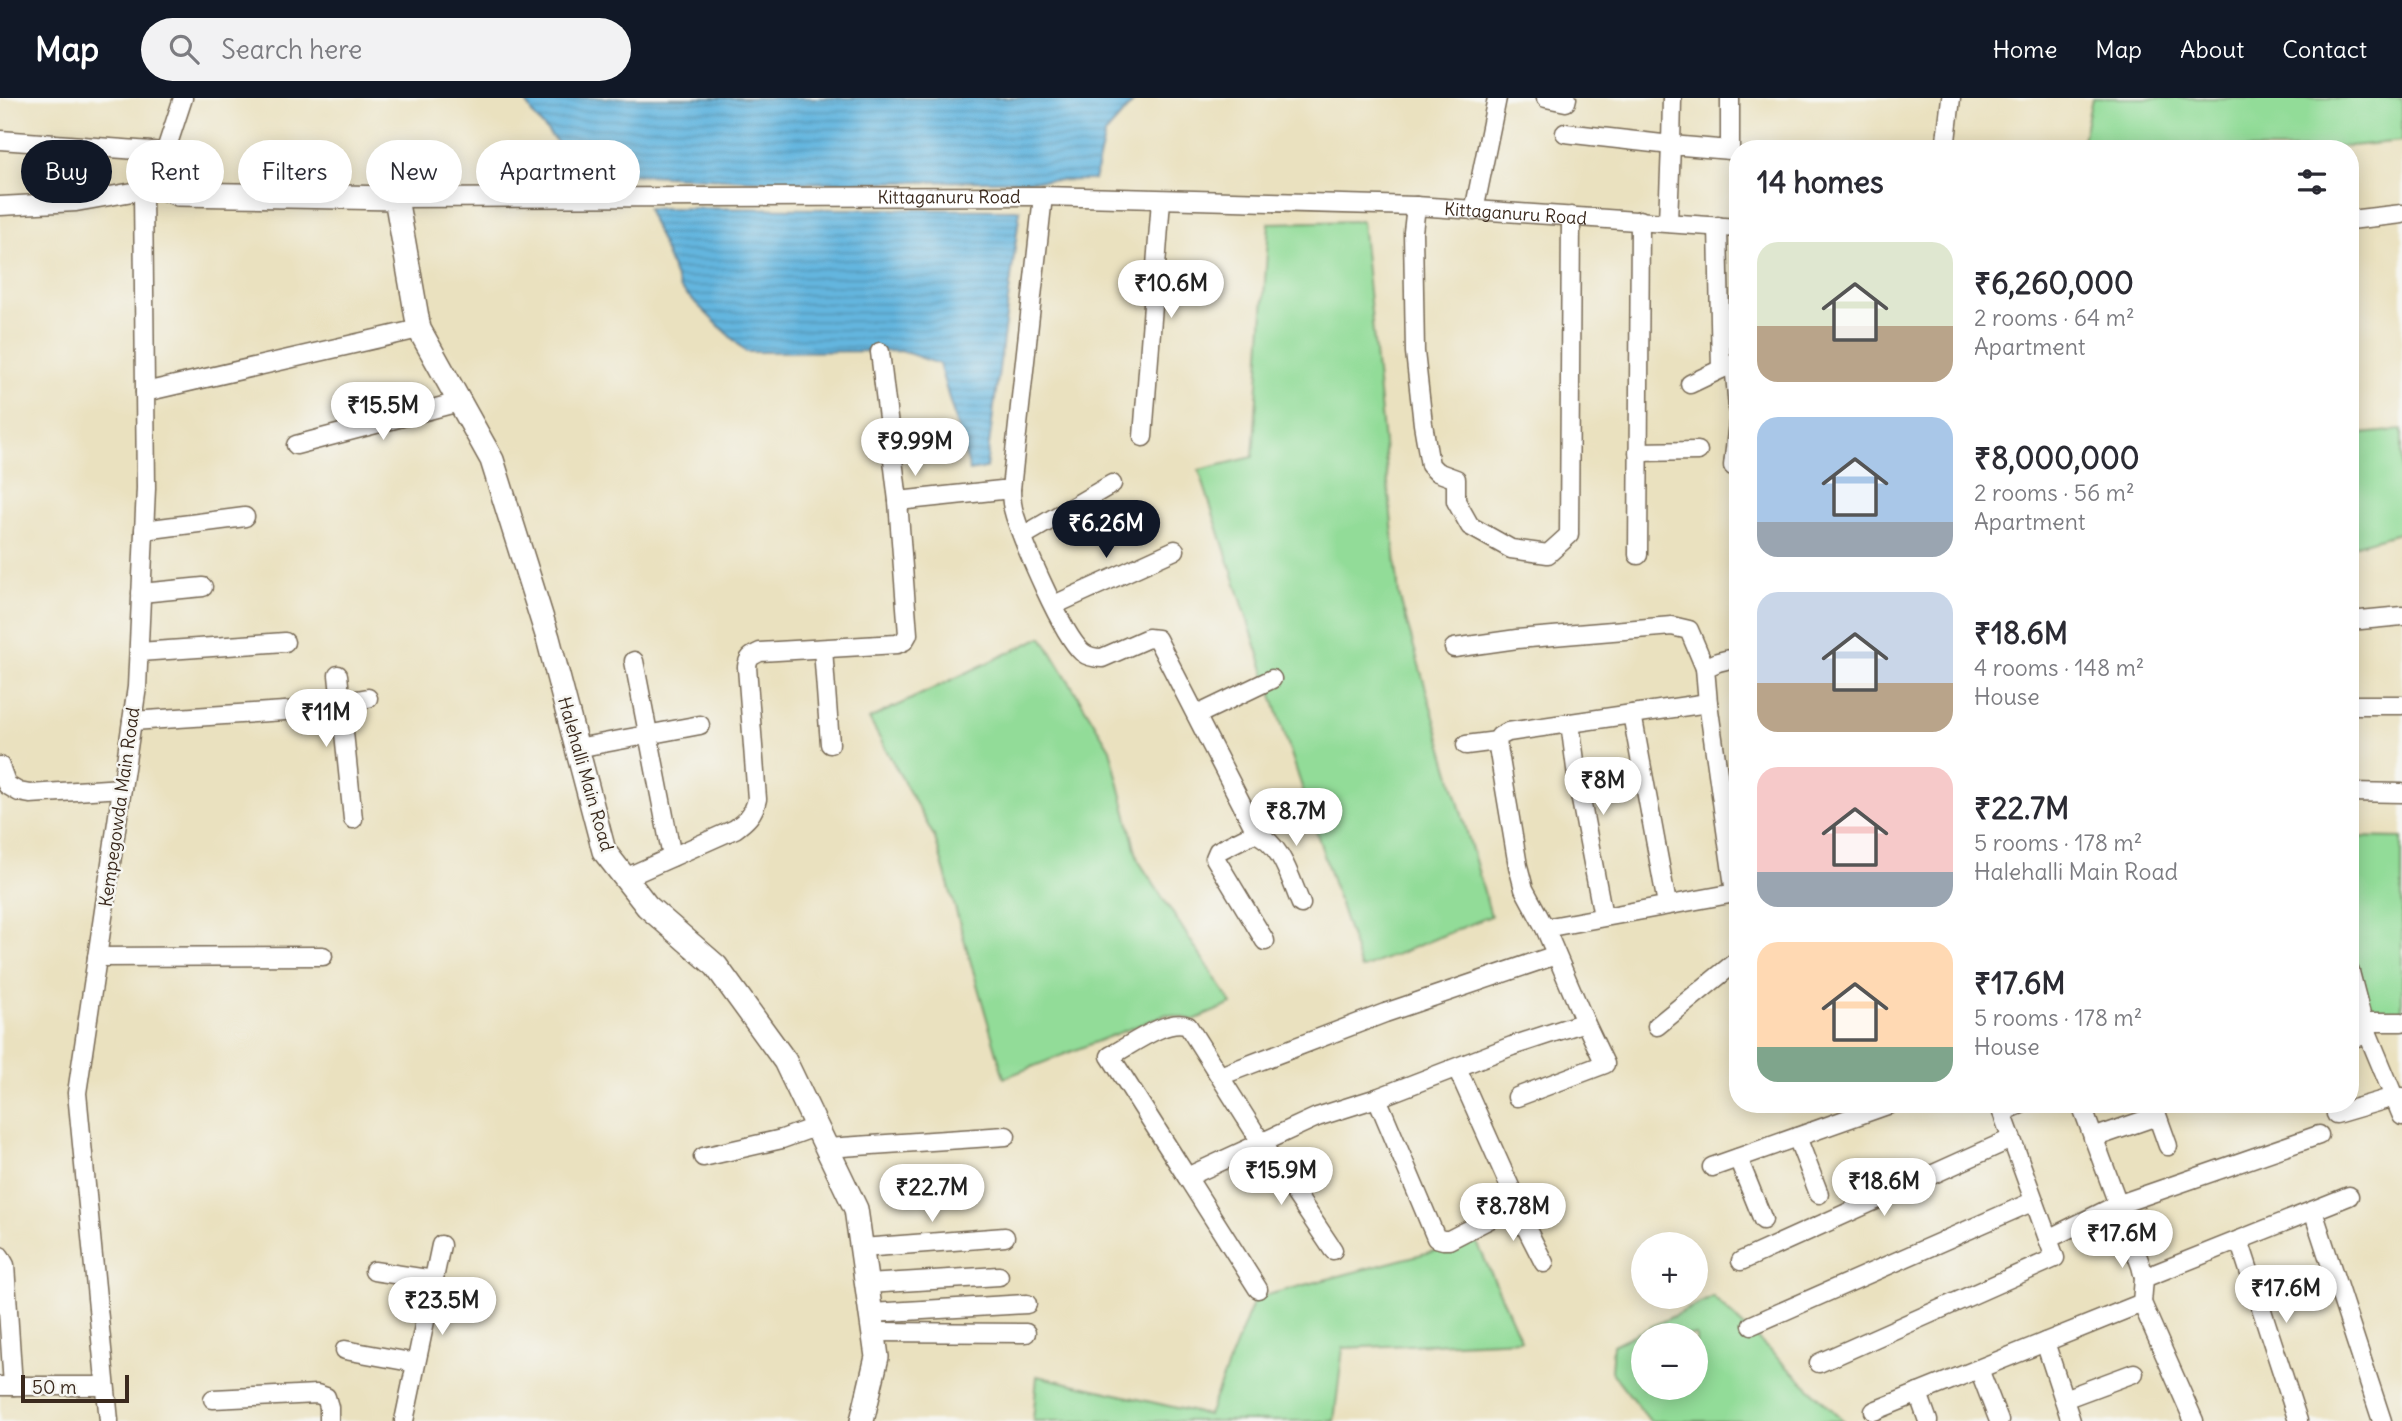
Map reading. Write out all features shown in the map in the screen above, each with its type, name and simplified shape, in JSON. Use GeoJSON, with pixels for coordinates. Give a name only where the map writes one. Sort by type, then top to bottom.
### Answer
{"type":"FeatureCollection","features":[{"type":"Feature","properties":{"kind":"main road","name":"Kittaganuru Road"},"geometry":{"type":"LineString","coordinates":[[224,195],[366,197]]}},
{"type":"Feature","properties":{"kind":"main road","name":"Halehalli Main Road"},"geometry":{"type":"LineString","coordinates":[[397,203],[419,329],[492,460],[548,638],[604,851],[647,906],[716,966],[785,1061],[856,1209],[877,1357],[862,1421]]}},
{"type":"Feature","properties":{"kind":"street","name":"Kempegowda Main Road"},"geometry":{"type":"LineString","coordinates":[[169,140],[183,98]]}},
{"type":"Feature","properties":{"kind":"street"},"geometry":{"type":"LineString","coordinates":[[1474,211],[1497,98]]}},
{"type":"Feature","properties":{"kind":"street"},"geometry":{"type":"LineString","coordinates":[[1546,98],[1566,102],[1567,98]]}},
{"type":"Feature","properties":{"kind":"street"},"geometry":{"type":"LineString","coordinates":[[1668,221],[1672,98]]}},
{"type":"Feature","properties":{"kind":"street"},"geometry":{"type":"LineString","coordinates":[[1730,98],[1730,140]]}},
{"type":"Feature","properties":{"kind":"street"},"geometry":{"type":"LineString","coordinates":[[1946,140],[1951,98]]}},
{"type":"Feature","properties":{"kind":"street"},"geometry":{"type":"LineString","coordinates":[[1565,133],[1729,150]]}},
{"type":"Feature","properties":{"kind":"street"},"geometry":{"type":"LineString","coordinates":[[0,140],[126,149]]}},
{"type":"Feature","properties":{"kind":"street"},"geometry":{"type":"LineString","coordinates":[[0,206],[76,202],[126,193]]}},
{"type":"Feature","properties":{"kind":"street"},"geometry":{"type":"LineString","coordinates":[[1043,196],[1011,489],[1013,510],[1054,605],[1079,650],[1094,658],[1101,658],[1148,638],[1157,639],[1253,825],[1254,834]]}},
{"type":"Feature","properties":{"kind":"street","name":"Kittaganuru Road"},"geometry":{"type":"LineString","coordinates":[[462,198],[1043,196],[1416,206],[1729,227]]}},
{"type":"Feature","properties":{"kind":"street"},"geometry":{"type":"LineString","coordinates":[[1143,437],[1161,200]]}},
{"type":"Feature","properties":{"kind":"street","name":"Kempegowda Main Road"},"geometry":{"type":"LineString","coordinates":[[109,1421],[77,1093],[132,721],[139,652],[152,203]]}},
{"type":"Feature","properties":{"kind":"street"},"geometry":{"type":"LineString","coordinates":[[1416,206],[1413,232],[1415,352],[1430,465],[1437,472],[1456,479],[1457,501],[1470,526],[1511,549],[1548,554],[1570,535],[1571,216]]}},
{"type":"Feature","properties":{"kind":"street"},"geometry":{"type":"LineString","coordinates":[[2359,219],[2402,214]]}},
{"type":"Feature","properties":{"kind":"street"},"geometry":{"type":"LineString","coordinates":[[1637,555],[1640,220]]}},
{"type":"Feature","properties":{"kind":"street"},"geometry":{"type":"LineString","coordinates":[[1718,226],[1729,343]]}},
{"type":"Feature","properties":{"kind":"street"},"geometry":{"type":"LineString","coordinates":[[145,392],[419,329]]}},
{"type":"Feature","properties":{"kind":"street"},"geometry":{"type":"LineString","coordinates":[[625,878],[735,829],[755,810],[757,799],[747,660],[751,655],[760,652],[897,644],[904,641],[908,634],[898,502],[880,352]]}},
{"type":"Feature","properties":{"kind":"street"},"geometry":{"type":"LineString","coordinates":[[1690,384],[1729,365]]}},
{"type":"Feature","properties":{"kind":"street"},"geometry":{"type":"LineString","coordinates":[[296,445],[459,402]]}},
{"type":"Feature","properties":{"kind":"street"},"geometry":{"type":"LineString","coordinates":[[1638,452],[1698,451]]}},
{"type":"Feature","properties":{"kind":"street"},"geometry":{"type":"LineString","coordinates":[[1023,536],[1112,484]]}},
{"type":"Feature","properties":{"kind":"street"},"geometry":{"type":"LineString","coordinates":[[898,502],[1011,489]]}},
{"type":"Feature","properties":{"kind":"street"},"geometry":{"type":"LineString","coordinates":[[144,530],[245,517]]}},
{"type":"Feature","properties":{"kind":"street"},"geometry":{"type":"LineString","coordinates":[[1054,605],[1175,550]]}},
{"type":"Feature","properties":{"kind":"street"},"geometry":{"type":"LineString","coordinates":[[141,593],[203,587]]}},
{"type":"Feature","properties":{"kind":"street"},"geometry":{"type":"LineString","coordinates":[[2359,620],[2402,616]]}},
{"type":"Feature","properties":{"kind":"street"},"geometry":{"type":"LineString","coordinates":[[1454,648],[1517,639],[1672,626],[1689,629],[1705,668],[1729,845]]}},
{"type":"Feature","properties":{"kind":"street"},"geometry":{"type":"LineString","coordinates":[[139,652],[285,642]]}},
{"type":"Feature","properties":{"kind":"street"},"geometry":{"type":"LineString","coordinates":[[823,649],[830,744]]}},
{"type":"Feature","properties":{"kind":"street"},"geometry":{"type":"LineString","coordinates":[[1705,668],[1729,659]]}},
{"type":"Feature","properties":{"kind":"street"},"geometry":{"type":"LineString","coordinates":[[634,662],[672,856]]}},
{"type":"Feature","properties":{"kind":"street"},"geometry":{"type":"LineString","coordinates":[[338,675],[353,819]]}},
{"type":"Feature","properties":{"kind":"street"},"geometry":{"type":"LineString","coordinates":[[1197,715],[1272,679]]}},
{"type":"Feature","properties":{"kind":"street"},"geometry":{"type":"LineString","coordinates":[[132,721],[300,710],[368,698]]}},
{"type":"Feature","properties":{"kind":"street"},"geometry":{"type":"LineString","coordinates":[[1517,1097],[1605,1064],[1545,928],[1524,889],[1497,741],[1508,732],[1708,703]]}},
{"type":"Feature","properties":{"kind":"street"},"geometry":{"type":"LineString","coordinates":[[2359,705],[2402,705]]}},
{"type":"Feature","properties":{"kind":"street"},"geometry":{"type":"LineString","coordinates":[[1632,714],[1667,904]]}},
{"type":"Feature","properties":{"kind":"street"},"geometry":{"type":"LineString","coordinates":[[1570,723],[1578,784],[1603,916]]}},
{"type":"Feature","properties":{"kind":"street"},"geometry":{"type":"LineString","coordinates":[[577,748],[700,725]]}},
{"type":"Feature","properties":{"kind":"street"},"geometry":{"type":"LineString","coordinates":[[1466,745],[1497,741]]}},
{"type":"Feature","properties":{"kind":"street"},"geometry":{"type":"LineString","coordinates":[[0,766],[3,786],[30,794],[122,788]]}},
{"type":"Feature","properties":{"kind":"street"},"geometry":{"type":"LineString","coordinates":[[2359,792],[2402,793]]}},
{"type":"Feature","properties":{"kind":"street"},"geometry":{"type":"LineString","coordinates":[[1265,941],[1215,858],[1218,851],[1254,834],[1264,836],[1275,848],[1301,904]]}},
{"type":"Feature","properties":{"kind":"street"},"geometry":{"type":"LineString","coordinates":[[1545,928],[1729,893]]}},
{"type":"Feature","properties":{"kind":"street"},"geometry":{"type":"LineString","coordinates":[[97,957],[323,956]]}},
{"type":"Feature","properties":{"kind":"street"},"geometry":{"type":"LineString","coordinates":[[1220,1076],[1385,1013],[1556,956]]}},
{"type":"Feature","properties":{"kind":"street"},"geometry":{"type":"LineString","coordinates":[[1657,1026],[1729,967]]}},
{"type":"Feature","properties":{"kind":"street"},"geometry":{"type":"LineString","coordinates":[[1258,1289],[1110,1056],[1167,1025],[1179,1022],[1188,1026],[1333,1250]]}},
{"type":"Feature","properties":{"kind":"street"},"geometry":{"type":"LineString","coordinates":[[1186,1177],[1317,1116],[1377,1098],[1585,1022]]}},
{"type":"Feature","properties":{"kind":"street"},"geometry":{"type":"LineString","coordinates":[[2402,1022],[2360,1031],[2398,1097],[2402,1116]]}},
{"type":"Feature","properties":{"kind":"street"},"geometry":{"type":"LineString","coordinates":[[1457,1068],[1515,1198],[1515,1206],[1545,1263]]}},
{"type":"Feature","properties":{"kind":"street"},"geometry":{"type":"LineString","coordinates":[[2359,1108],[2398,1097]]}},
{"type":"Feature","properties":{"kind":"street"},"geometry":{"type":"LineString","coordinates":[[1377,1098],[1436,1238],[1449,1240],[1515,1206]]}},
{"type":"Feature","properties":{"kind":"street"},"geometry":{"type":"LineString","coordinates":[[1712,1167],[1865,1113]]}},
{"type":"Feature","properties":{"kind":"street"},"geometry":{"type":"LineString","coordinates":[[1819,1363],[2055,1258],[2003,1113]]}},
{"type":"Feature","properties":{"kind":"street"},"geometry":{"type":"LineString","coordinates":[[2084,1113],[2141,1266],[2144,1278],[2142,1303],[2194,1421]]}},
{"type":"Feature","properties":{"kind":"street"},"geometry":{"type":"LineString","coordinates":[[2093,1138],[2148,1113]]}},
{"type":"Feature","properties":{"kind":"street"},"geometry":{"type":"LineString","coordinates":[[2156,1113],[2168,1146]]}},
{"type":"Feature","properties":{"kind":"street"},"geometry":{"type":"LineString","coordinates":[[704,1157],[782,1139],[815,1127]]}},
{"type":"Feature","properties":{"kind":"street"},"geometry":{"type":"LineString","coordinates":[[2048,1239],[2117,1205],[2319,1135]]}},
{"type":"Feature","properties":{"kind":"street"},"geometry":{"type":"LineString","coordinates":[[827,1148],[1006,1136]]}},
{"type":"Feature","properties":{"kind":"street"},"geometry":{"type":"LineString","coordinates":[[1797,1137],[1819,1194]]}},
{"type":"Feature","properties":{"kind":"street"},"geometry":{"type":"LineString","coordinates":[[1741,1261],[2011,1139]]}},
{"type":"Feature","properties":{"kind":"street"},"geometry":{"type":"LineString","coordinates":[[1738,1158],[1763,1220]]}},
{"type":"Feature","properties":{"kind":"street"},"geometry":{"type":"LineString","coordinates":[[2144,1278],[2349,1196]]}},
{"type":"Feature","properties":{"kind":"street"},"geometry":{"type":"LineString","coordinates":[[1752,1325],[2034,1200]]}},
{"type":"Feature","properties":{"kind":"street"},"geometry":{"type":"LineString","coordinates":[[2313,1211],[2382,1421]]}},
{"type":"Feature","properties":{"kind":"street"},"geometry":{"type":"LineString","coordinates":[[862,1248],[1005,1237]]}},
{"type":"Feature","properties":{"kind":"street"},"geometry":{"type":"LineString","coordinates":[[2239,1240],[2298,1421]]}},
{"type":"Feature","properties":{"kind":"street"},"geometry":{"type":"LineString","coordinates":[[404,1421],[441,1245]]}},
{"type":"Feature","properties":{"kind":"street"},"geometry":{"type":"LineString","coordinates":[[0,1255],[5,1265],[6,1386],[106,1386]]}},
{"type":"Feature","properties":{"kind":"street"},"geometry":{"type":"LineString","coordinates":[[374,1271],[434,1280]]}},
{"type":"Feature","properties":{"kind":"street"},"geometry":{"type":"LineString","coordinates":[[867,1284],[999,1276]]}},
{"type":"Feature","properties":{"kind":"street"},"geometry":{"type":"LineString","coordinates":[[1874,1411],[2142,1303]]}},
{"type":"Feature","properties":{"kind":"street"},"geometry":{"type":"LineString","coordinates":[[872,1322],[1027,1304]]}},
{"type":"Feature","properties":{"kind":"street"},"geometry":{"type":"LineString","coordinates":[[872,1322],[1026,1333]]}},
{"type":"Feature","properties":{"kind":"street"},"geometry":{"type":"LineString","coordinates":[[2045,1342],[2071,1421]]}},
{"type":"Feature","properties":{"kind":"street"},"geometry":{"type":"LineString","coordinates":[[345,1350],[416,1363]]}},
{"type":"Feature","properties":{"kind":"street"},"geometry":{"type":"LineString","coordinates":[[1979,1369],[1999,1421]]}},
{"type":"Feature","properties":{"kind":"street"},"geometry":{"type":"LineString","coordinates":[[2064,1399],[2134,1373]]}},
{"type":"Feature","properties":{"kind":"street"},"geometry":{"type":"LineString","coordinates":[[1918,1393],[1928,1421]]}},
{"type":"Feature","properties":{"kind":"street"},"geometry":{"type":"LineString","coordinates":[[213,1399],[317,1394],[326,1397],[329,1421]]}},
{"type":"Feature","properties":{"kind":"green space"},"geometry":{"type":"Polygon","coordinates":[[[2092,98],[2402,98],[2402,141],[2359,145],[2359,140],[2083,140],[2092,98]]]}},
{"type":"Feature","properties":{"kind":"green space"},"geometry":{"type":"Polygon","coordinates":[[[1362,221],[1399,595],[1491,916],[1361,969],[1199,470],[1253,457],[1269,223],[1362,221]]]}},
{"type":"Feature","properties":{"kind":"green space"},"geometry":{"type":"Polygon","coordinates":[[[2402,430],[2402,532],[2359,544],[2359,434],[2402,430]]]}},
{"type":"Feature","properties":{"kind":"green space"},"geometry":{"type":"Polygon","coordinates":[[[1042,637],[1110,749],[1138,860],[1232,1004],[1194,1020],[1167,1014],[1004,1078],[935,838],[869,719],[1042,637]]]}},
{"type":"Feature","properties":{"kind":"green space"},"geometry":{"type":"Polygon","coordinates":[[[2359,837],[2402,838],[2402,1016],[2367,1016],[2359,982],[2359,837]]]}},
{"type":"Feature","properties":{"kind":"green space"},"geometry":{"type":"Polygon","coordinates":[[[1476,1240],[1521,1340],[1343,1348],[1334,1421],[1033,1421],[1037,1376],[1208,1415],[1255,1298],[1476,1240]]]}},
{"type":"Feature","properties":{"kind":"green space"},"geometry":{"type":"Polygon","coordinates":[[[1713,1297],[1844,1421],[1650,1421],[1634,1400],[1708,1400],[1708,1323],[1659,1323],[1688,1309],[1708,1309],[1708,1299],[1713,1297]]]}},
{"type":"Feature","properties":{"kind":"green space"},"geometry":{"type":"Polygon","coordinates":[[[1631,1336],[1631,1397],[1611,1371],[1613,1345],[1631,1336]]]}},
{"type":"Feature","properties":{"kind":"water"},"geometry":{"type":"Polygon","coordinates":[[[524,98],[1137,98],[1105,134],[1094,180],[806,183],[640,175],[640,140],[555,140],[533,115],[524,98]]]}},
{"type":"Feature","properties":{"kind":"water"},"geometry":{"type":"Polygon","coordinates":[[[647,208],[1020,210],[986,468],[970,471],[939,364],[902,351],[746,352],[680,288],[647,208]]]}}]}
